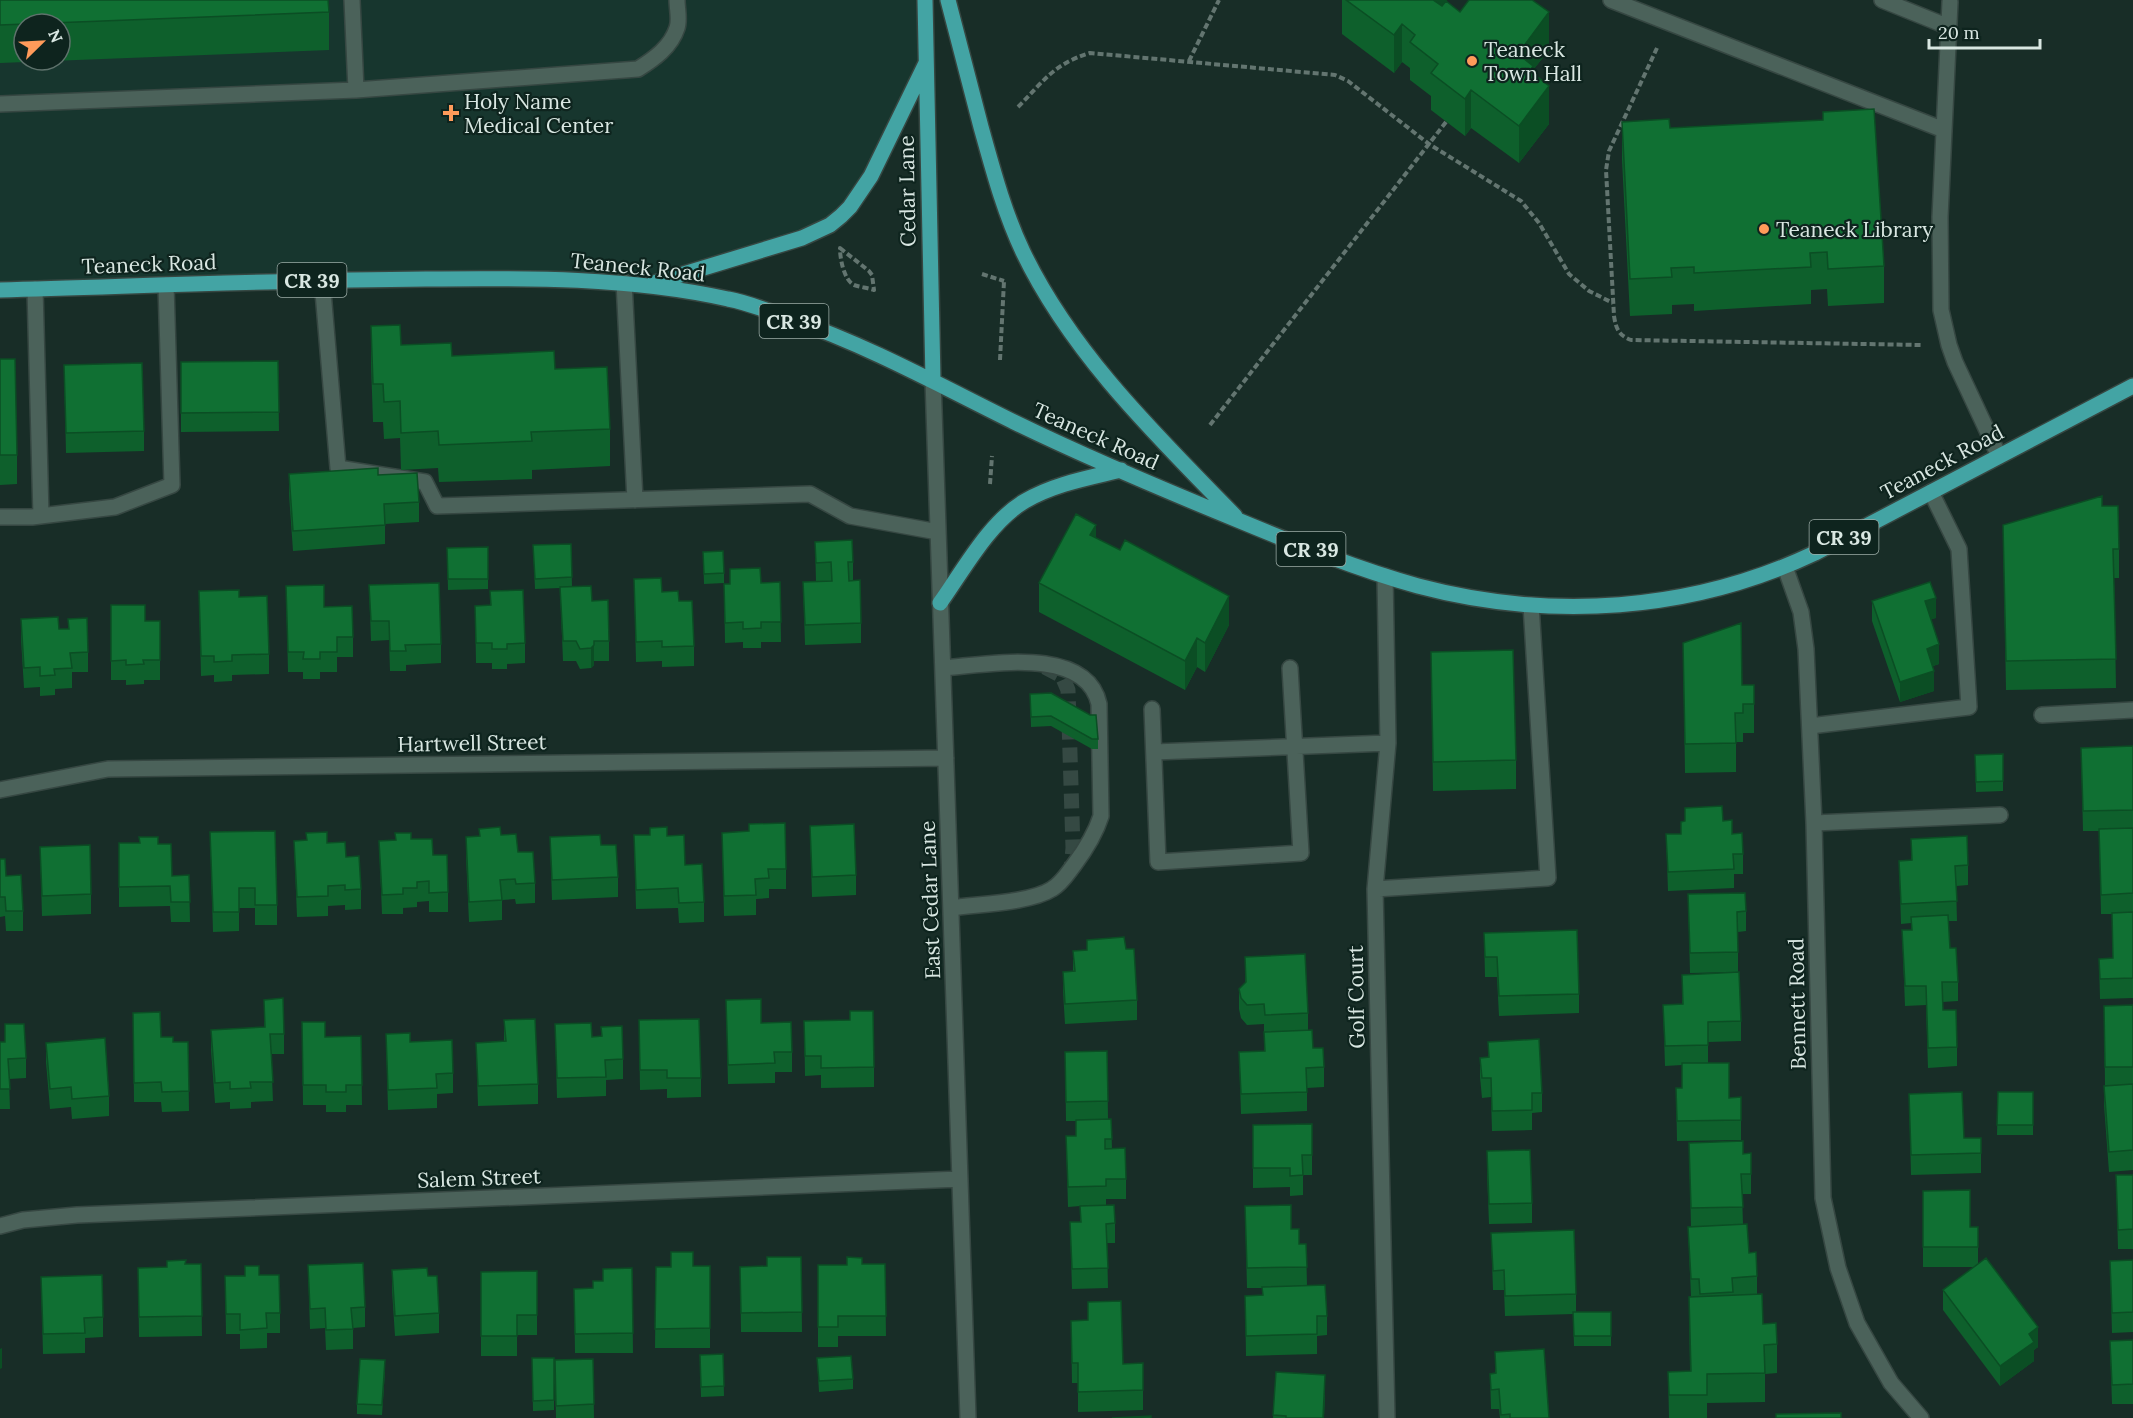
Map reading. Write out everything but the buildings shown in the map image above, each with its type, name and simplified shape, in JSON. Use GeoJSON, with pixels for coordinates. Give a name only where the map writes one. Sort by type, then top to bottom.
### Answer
{"type":"FeatureCollection","features":[{"type":"Feature","properties":{"kind":"main road","name":"Cedar Lane"},"geometry":{"type":"LineString","coordinates":[[925,0],[933,380]]}},
{"type":"Feature","properties":{"kind":"main road"},"geometry":{"type":"LineString","coordinates":[[948,0],[995,178],[1019,243],[1036,278],[1070,330],[1137,414],[1239,520]]}},
{"type":"Feature","properties":{"kind":"main road"},"geometry":{"type":"LineString","coordinates":[[649,285],[801,238],[830,225],[850,207],[871,176],[926,63]]}},
{"type":"Feature","properties":{"kind":"main road","name":"Teaneck Road"},"geometry":{"type":"LineString","coordinates":[[0,290],[322,280],[507,278],[624,282],[735,300],[838,336],[933,380],[1019,424],[1120,470],[1350,564],[1419,586],[1479,599],[1531,605],[1605,606],[1660,601],[1730,586],[1785,567],[2133,386]]}},
{"type":"Feature","properties":{"kind":"main road"},"geometry":{"type":"LineString","coordinates":[[940,603],[984,541],[1016,507],[1058,486],[1120,470]]}},
{"type":"Feature","properties":{"kind":"street"},"geometry":{"type":"LineString","coordinates":[[352,0],[356,90]]}},
{"type":"Feature","properties":{"kind":"street"},"geometry":{"type":"LineString","coordinates":[[0,104],[356,90],[639,69],[655,59],[667,46],[678,27],[677,0]]}},
{"type":"Feature","properties":{"kind":"street"},"geometry":{"type":"LineString","coordinates":[[1611,0],[1944,130]]}},
{"type":"Feature","properties":{"kind":"street"},"geometry":{"type":"LineString","coordinates":[[1882,0],[1949,27]]}},
{"type":"Feature","properties":{"kind":"street"},"geometry":{"type":"LineString","coordinates":[[1950,2],[1940,217],[1941,310],[1948,345],[1999,456]]}},
{"type":"Feature","properties":{"kind":"street"},"geometry":{"type":"LineString","coordinates":[[322,280],[338,468],[425,482],[438,506],[810,494],[850,516],[938,532]]}},
{"type":"Feature","properties":{"kind":"street"},"geometry":{"type":"LineString","coordinates":[[624,282],[635,500]]}},
{"type":"Feature","properties":{"kind":"street"},"geometry":{"type":"LineString","coordinates":[[0,517],[41,516],[116,507],[172,485],[166,285]]}},
{"type":"Feature","properties":{"kind":"street"},"geometry":{"type":"LineString","coordinates":[[35,289],[41,516]]}},
{"type":"Feature","properties":{"kind":"street","name":"East Cedar Lane"},"geometry":{"type":"LineString","coordinates":[[933,380],[968,1418]]}},
{"type":"Feature","properties":{"kind":"street"},"geometry":{"type":"LineString","coordinates":[[1810,726],[1968,707],[1959,549],[1931,492]]}},
{"type":"Feature","properties":{"kind":"street","name":"Bennett Road"},"geometry":{"type":"LineString","coordinates":[[1785,567],[1803,624],[1810,726],[1823,1198],[1838,1268],[1857,1323],[1891,1383],[1921,1418]]}},
{"type":"Feature","properties":{"kind":"street","name":"Golf Court"},"geometry":{"type":"LineString","coordinates":[[1385,576],[1388,743],[1375,889],[1387,1418]]}},
{"type":"Feature","properties":{"kind":"street"},"geometry":{"type":"LineString","coordinates":[[1375,889],[1548,878],[1531,605]]}},
{"type":"Feature","properties":{"kind":"street"},"geometry":{"type":"LineString","coordinates":[[943,668],[1026,663],[1057,666],[1074,672],[1087,682],[1097,696],[1099,705],[1101,816],[1098,828],[1084,854],[1061,881],[1045,893],[1034,897],[951,908]]}},
{"type":"Feature","properties":{"kind":"street"},"geometry":{"type":"LineString","coordinates":[[1152,709],[1158,862],[1300,853],[1290,668]]}},
{"type":"Feature","properties":{"kind":"street"},"geometry":{"type":"LineString","coordinates":[[2042,715],[2133,710]]}},
{"type":"Feature","properties":{"kind":"street"},"geometry":{"type":"LineString","coordinates":[[1154,753],[1388,743]]}},
{"type":"Feature","properties":{"kind":"street","name":"Hartwell Street"},"geometry":{"type":"LineString","coordinates":[[0,790],[108,769],[946,758]]}},
{"type":"Feature","properties":{"kind":"street"},"geometry":{"type":"LineString","coordinates":[[1814,823],[2000,815]]}},
{"type":"Feature","properties":{"kind":"street","name":"Salem Street"},"geometry":{"type":"LineString","coordinates":[[0,1227],[22,1220],[77,1215],[960,1179]]}},
{"type":"Feature","properties":{"kind":"path"},"geometry":{"type":"LineString","coordinates":[[1189,62],[1219,0]]}},
{"type":"Feature","properties":{"kind":"path"},"geometry":{"type":"LineString","coordinates":[[1669,22],[1609,151],[1606,170],[1613,303],[1618,332],[1631,340],[1948,345]]}},
{"type":"Feature","properties":{"kind":"path"},"geometry":{"type":"LineString","coordinates":[[1018,107],[1045,78],[1069,60],[1090,53],[1335,75],[1348,81],[1429,144],[1521,201],[1539,224],[1569,274],[1588,291],[1613,303]]}},
{"type":"Feature","properties":{"kind":"path"},"geometry":{"type":"LineString","coordinates":[[1210,425],[1446,122]]}},
{"type":"Feature","properties":{"kind":"path"},"geometry":{"type":"LineString","coordinates":[[840,248],[872,275],[874,290],[855,285],[849,281],[840,258],[840,248]]}},
{"type":"Feature","properties":{"kind":"path"},"geometry":{"type":"LineString","coordinates":[[982,274],[1010,283]]}},
{"type":"Feature","properties":{"kind":"path"},"geometry":{"type":"LineString","coordinates":[[1000,360],[1004,281]]}},
{"type":"Feature","properties":{"kind":"path"},"geometry":{"type":"LineString","coordinates":[[985,482],[990,484],[992,456]]}},
{"type":"Feature","properties":{"kind":"shaded area","name":"Holy Name Medical Center"},"geometry":{"type":"Polygon","coordinates":[[[0,0],[925,0],[926,63],[841,216],[649,285],[624,282],[0,290],[0,0]]]}},
{"type":"Feature","properties":{"kind":"tunnel"},"geometry":{"type":"LineString","coordinates":[[1045,667],[1062,676],[1068,690],[1073,848],[1071,869]]}},
{"type":"Feature","properties":{"kind":"place","name":"Teaneck Town Hall"},"geometry":{"type":"Point","coordinates":[1472,61]}},
{"type":"Feature","properties":{"kind":"place","name":"Holy Name Medical Center"},"geometry":{"type":"Point","coordinates":[451,113]}},
{"type":"Feature","properties":{"kind":"place","name":"Teaneck Library"},"geometry":{"type":"Point","coordinates":[1764,229]}}]}
